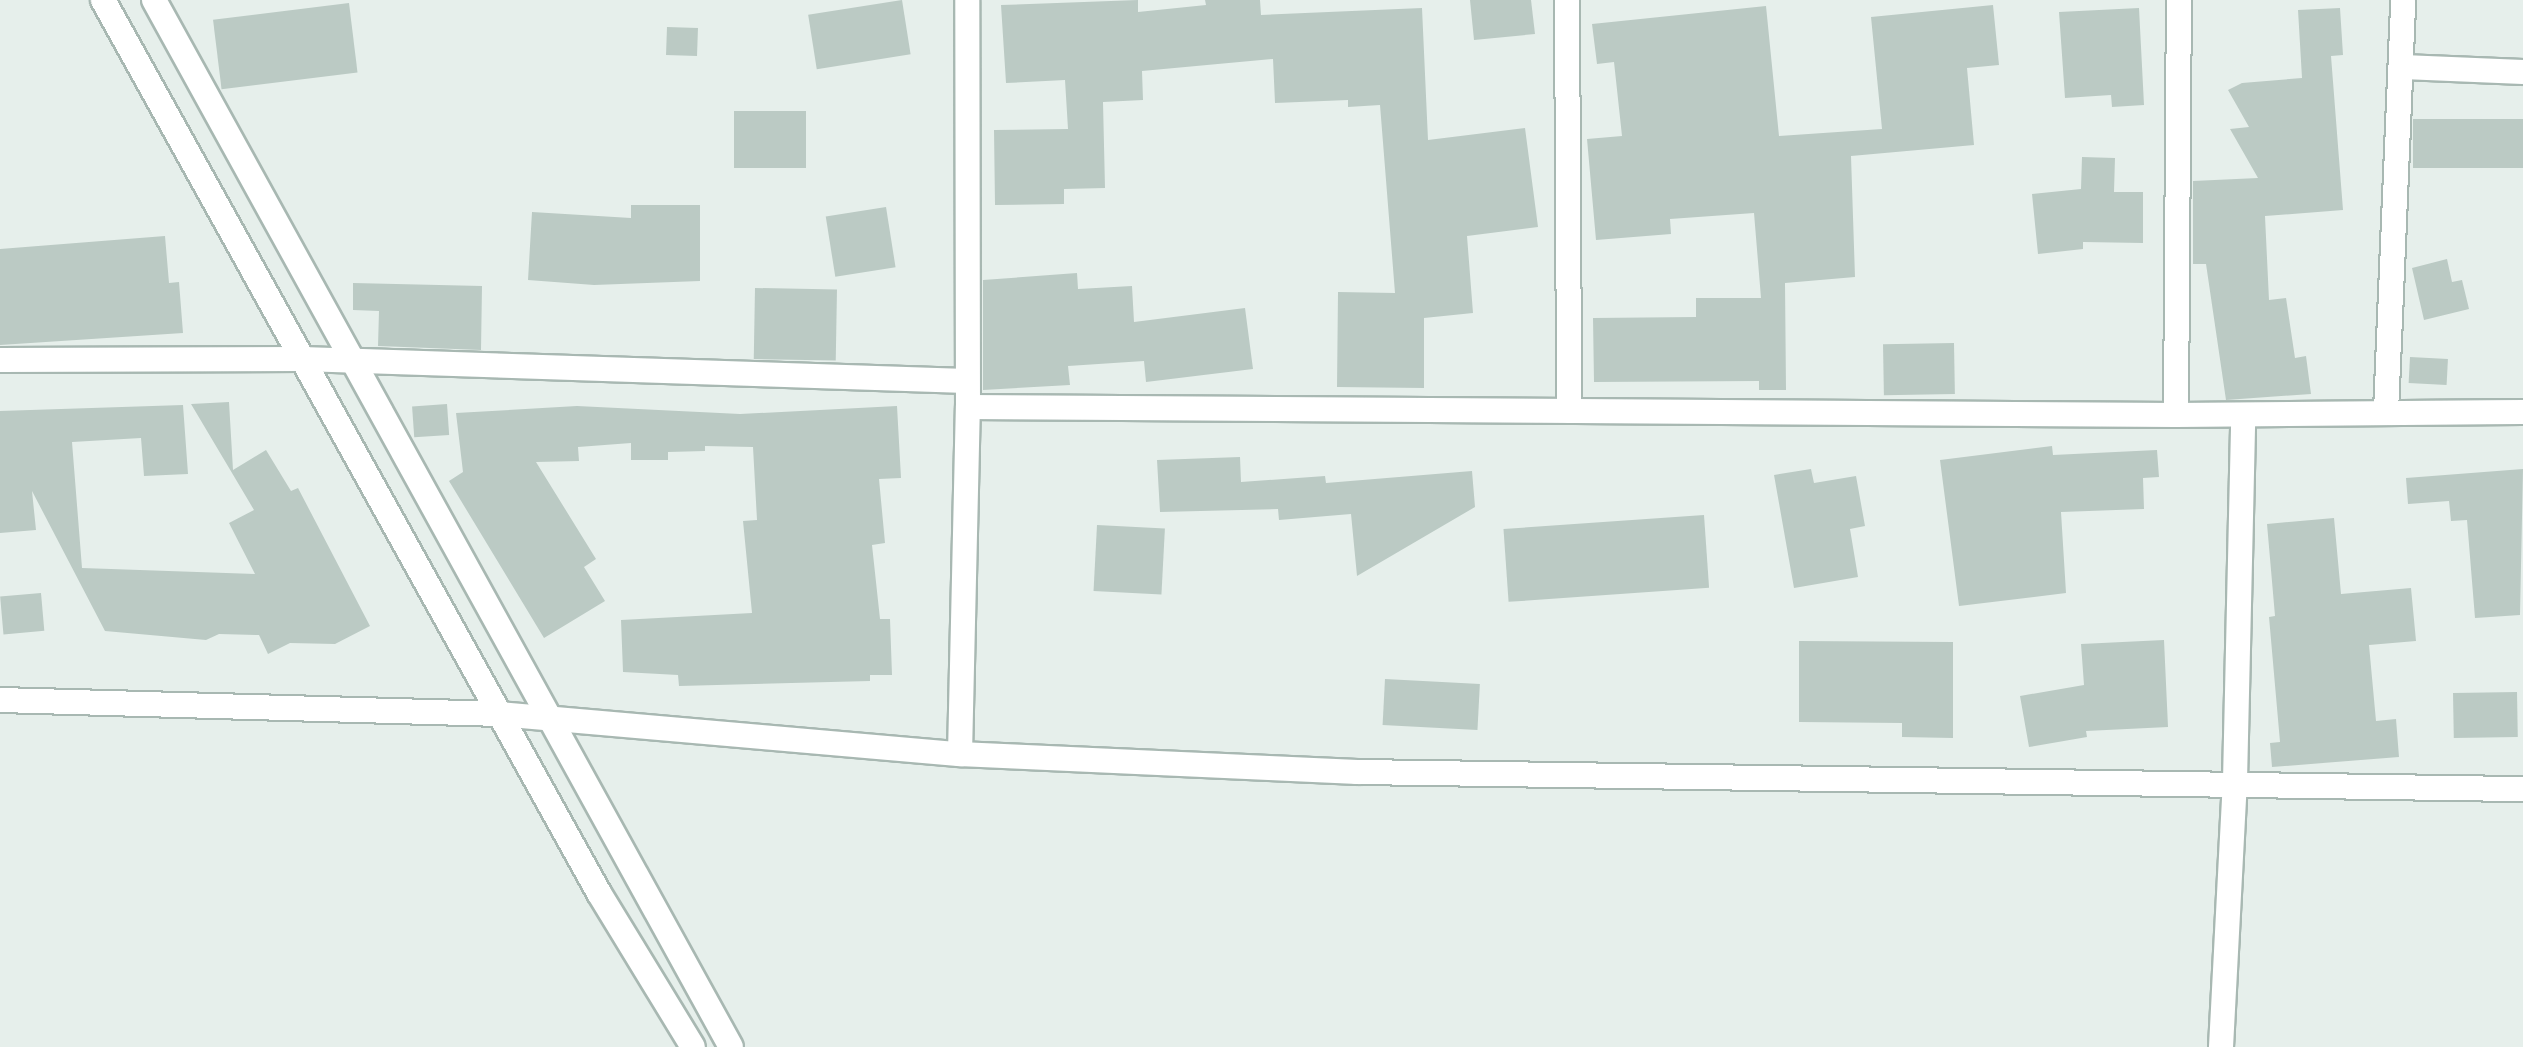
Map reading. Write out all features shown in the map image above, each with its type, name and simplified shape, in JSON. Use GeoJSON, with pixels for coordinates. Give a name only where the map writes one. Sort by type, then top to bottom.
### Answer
{"type":"FeatureCollection","features":[{"type":"Feature","properties":{"kind":"street"},"geometry":{"type":"LineString","coordinates":[[103,0],[499,714],[693,1047]]}},
{"type":"Feature","properties":{"kind":"street"},"geometry":{"type":"LineString","coordinates":[[154,0],[731,1047]]}},
{"type":"Feature","properties":{"kind":"street"},"geometry":{"type":"LineString","coordinates":[[960,754],[968,407],[967,0]]}},
{"type":"Feature","properties":{"kind":"street"},"geometry":{"type":"LineString","coordinates":[[1567,0],[1569,411]]}},
{"type":"Feature","properties":{"kind":"street"},"geometry":{"type":"LineString","coordinates":[[2176,415],[2179,0]]}},
{"type":"Feature","properties":{"kind":"street"},"geometry":{"type":"LineString","coordinates":[[2386,412],[2403,67],[2403,0]]}},
{"type":"Feature","properties":{"kind":"street"},"geometry":{"type":"LineString","coordinates":[[2403,67],[2523,72]]}},
{"type":"Feature","properties":{"kind":"street"},"geometry":{"type":"LineString","coordinates":[[0,360],[302,359],[967,381]]}},
{"type":"Feature","properties":{"kind":"street"},"geometry":{"type":"LineString","coordinates":[[968,407],[2176,415],[2523,412]]}},
{"type":"Feature","properties":{"kind":"street"},"geometry":{"type":"LineString","coordinates":[[2221,1047],[2235,781],[2243,415]]}},
{"type":"Feature","properties":{"kind":"street"},"geometry":{"type":"LineString","coordinates":[[0,700],[499,714],[551,721],[852,741],[960,754],[1357,772],[2235,781],[2523,789]]}},
{"type":"Feature","properties":{"kind":"building"},"geometry":{"type":"Polygon","coordinates":[[[902,0],[911,54],[817,69],[808,15],[902,0]]]}},
{"type":"Feature","properties":{"kind":"building"},"geometry":{"type":"Polygon","coordinates":[[[1138,0],[1138,12],[1206,5],[1205,0],[1260,0],[1261,15],[1422,8],[1428,140],[1525,128],[1538,227],[1467,236],[1473,313],[1424,318],[1424,388],[1337,387],[1338,292],[1395,293],[1380,105],[1348,107],[1348,100],[1275,103],[1273,59],[1142,71],[1143,100],[1103,102],[1105,188],[1064,189],[1064,204],[995,205],[994,130],[1068,129],[1065,80],[1006,83],[1001,5],[1138,0]]]}},
{"type":"Feature","properties":{"kind":"building"},"geometry":{"type":"Polygon","coordinates":[[[1470,0],[1531,0],[1535,34],[1474,40],[1470,0]]]}},
{"type":"Feature","properties":{"kind":"building"},"geometry":{"type":"Polygon","coordinates":[[[349,3],[358,72],[222,89],[213,20],[349,3]]]}},
{"type":"Feature","properties":{"kind":"building"},"geometry":{"type":"Polygon","coordinates":[[[1993,5],[1999,65],[1967,68],[1974,145],[1851,156],[1855,277],[1785,283],[1786,390],[1759,390],[1759,381],[1594,382],[1593,318],[1696,317],[1696,298],[1761,298],[1754,213],[1670,219],[1671,234],[1596,240],[1587,139],[1622,136],[1614,62],[1597,64],[1592,24],[1766,6],[1779,136],[1882,129],[1871,17],[1993,5]]]}},
{"type":"Feature","properties":{"kind":"building"},"geometry":{"type":"Polygon","coordinates":[[[2139,8],[2144,105],[2112,107],[2111,95],[2065,98],[2059,12],[2139,8]]]}},
{"type":"Feature","properties":{"kind":"building"},"geometry":{"type":"Polygon","coordinates":[[[2340,8],[2343,55],[2331,56],[2343,210],[2265,216],[2269,300],[2286,298],[2295,358],[2306,356],[2311,394],[2226,400],[2206,264],[2193,264],[2193,181],[2258,178],[2230,129],[2249,127],[2228,90],[2242,83],[2302,78],[2298,10],[2340,8]]]}},
{"type":"Feature","properties":{"kind":"building"},"geometry":{"type":"Polygon","coordinates":[[[667,27],[698,28],[697,56],[666,55],[667,27]]]}},
{"type":"Feature","properties":{"kind":"building"},"geometry":{"type":"Polygon","coordinates":[[[734,111],[806,111],[806,168],[734,168],[734,111]]]}},
{"type":"Feature","properties":{"kind":"building"},"geometry":{"type":"Polygon","coordinates":[[[2413,119],[2523,119],[2523,168],[2413,168],[2413,119]]]}},
{"type":"Feature","properties":{"kind":"building"},"geometry":{"type":"Polygon","coordinates":[[[2082,157],[2115,158],[2114,192],[2143,192],[2143,243],[2083,242],[2083,249],[2038,254],[2032,194],[2081,189],[2082,157]]]}},
{"type":"Feature","properties":{"kind":"building"},"geometry":{"type":"Polygon","coordinates":[[[631,205],[700,205],[700,281],[594,285],[528,280],[532,212],[631,218],[631,205]]]}},
{"type":"Feature","properties":{"kind":"building"},"geometry":{"type":"Polygon","coordinates":[[[886,207],[896,267],[835,277],[826,217],[886,207]]]}},
{"type":"Feature","properties":{"kind":"building"},"geometry":{"type":"Polygon","coordinates":[[[165,236],[169,283],[179,282],[183,333],[0,345],[0,249],[165,236]]]}},
{"type":"Feature","properties":{"kind":"building"},"geometry":{"type":"Polygon","coordinates":[[[2447,259],[2452,282],[2462,280],[2469,309],[2424,320],[2412,268],[2447,259]]]}},
{"type":"Feature","properties":{"kind":"building"},"geometry":{"type":"Polygon","coordinates":[[[1077,273],[1078,289],[1132,286],[1134,322],[1245,308],[1253,369],[1146,382],[1144,361],[1068,366],[1070,385],[983,390],[983,280],[1077,273]]]}},
{"type":"Feature","properties":{"kind":"building"},"geometry":{"type":"Polygon","coordinates":[[[353,283],[482,286],[481,350],[378,346],[379,311],[353,310],[353,283]]]}},
{"type":"Feature","properties":{"kind":"building"},"geometry":{"type":"Polygon","coordinates":[[[755,288],[837,289],[836,360],[754,359],[755,288]]]}},
{"type":"Feature","properties":{"kind":"building"},"geometry":{"type":"Polygon","coordinates":[[[1954,343],[1955,394],[1884,395],[1883,344],[1954,343]]]}},
{"type":"Feature","properties":{"kind":"building"},"geometry":{"type":"Polygon","coordinates":[[[2410,357],[2448,359],[2447,385],[2409,383],[2410,357]]]}},
{"type":"Feature","properties":{"kind":"building"},"geometry":{"type":"Polygon","coordinates":[[[229,402],[233,470],[266,450],[291,491],[298,488],[370,626],[335,644],[290,643],[268,654],[259,635],[219,634],[206,640],[105,631],[32,491],[36,530],[0,533],[0,411],[183,405],[188,474],[144,476],[141,438],[72,442],[82,568],[255,574],[229,523],[254,510],[191,404],[229,402]]]}},
{"type":"Feature","properties":{"kind":"building"},"geometry":{"type":"Polygon","coordinates":[[[447,404],[449,435],[414,437],[412,406],[447,404]]]}},
{"type":"Feature","properties":{"kind":"building"},"geometry":{"type":"Polygon","coordinates":[[[577,406],[740,414],[897,406],[901,478],[879,479],[885,543],[872,545],[880,619],[890,619],[892,675],[870,675],[870,681],[679,686],[678,675],[623,672],[621,620],[752,613],[743,521],[757,520],[753,447],[705,446],[705,451],[668,452],[668,460],[631,460],[631,443],[578,447],[579,461],[536,462],[596,559],[584,567],[605,601],[544,638],[449,481],[463,472],[456,413],[577,406]]]}},
{"type":"Feature","properties":{"kind":"building"},"geometry":{"type":"Polygon","coordinates":[[[2052,446],[2053,455],[2157,450],[2159,477],[2143,478],[2144,509],[2061,512],[2066,593],[1959,606],[1940,460],[2052,446]]]}},
{"type":"Feature","properties":{"kind":"building"},"geometry":{"type":"Polygon","coordinates":[[[1240,457],[1241,482],[1325,476],[1326,483],[1472,471],[1475,507],[1357,576],[1351,514],[1279,520],[1278,509],[1160,512],[1157,460],[1240,457]]]}},
{"type":"Feature","properties":{"kind":"building"},"geometry":{"type":"Polygon","coordinates":[[[1811,469],[1814,483],[1856,476],[1865,526],[1850,529],[1858,577],[1794,588],[1774,475],[1811,469]]]}},
{"type":"Feature","properties":{"kind":"building"},"geometry":{"type":"Polygon","coordinates":[[[2523,469],[2520,615],[2475,618],[2467,520],[2451,521],[2449,501],[2408,504],[2406,478],[2523,469]]]}},
{"type":"Feature","properties":{"kind":"building"},"geometry":{"type":"Polygon","coordinates":[[[1704,515],[1709,588],[1509,602],[1503,529],[1704,515]]]}},
{"type":"Feature","properties":{"kind":"building"},"geometry":{"type":"Polygon","coordinates":[[[2334,518],[2341,594],[2411,588],[2416,641],[2369,645],[2376,721],[2396,719],[2399,757],[2272,767],[2270,743],[2280,742],[2269,617],[2275,616],[2267,524],[2334,518]]]}},
{"type":"Feature","properties":{"kind":"building"},"geometry":{"type":"Polygon","coordinates":[[[1097,525],[1165,529],[1161,594],[1094,591],[1097,525]]]}},
{"type":"Feature","properties":{"kind":"building"},"geometry":{"type":"Polygon","coordinates":[[[41,593],[44,631],[3,634],[0,597],[41,593]]]}},
{"type":"Feature","properties":{"kind":"building"},"geometry":{"type":"Polygon","coordinates":[[[2164,640],[2168,727],[2086,731],[2087,737],[2029,747],[2020,696],[2084,685],[2081,644],[2164,640]]]}},
{"type":"Feature","properties":{"kind":"building"},"geometry":{"type":"Polygon","coordinates":[[[1799,641],[1953,642],[1953,738],[1902,737],[1902,723],[1799,722],[1799,641]]]}},
{"type":"Feature","properties":{"kind":"building"},"geometry":{"type":"Polygon","coordinates":[[[1385,679],[1480,684],[1477,730],[1383,725],[1385,679]]]}},
{"type":"Feature","properties":{"kind":"building"},"geometry":{"type":"Polygon","coordinates":[[[2517,692],[2518,737],[2454,738],[2453,693],[2517,692]]]}}]}
